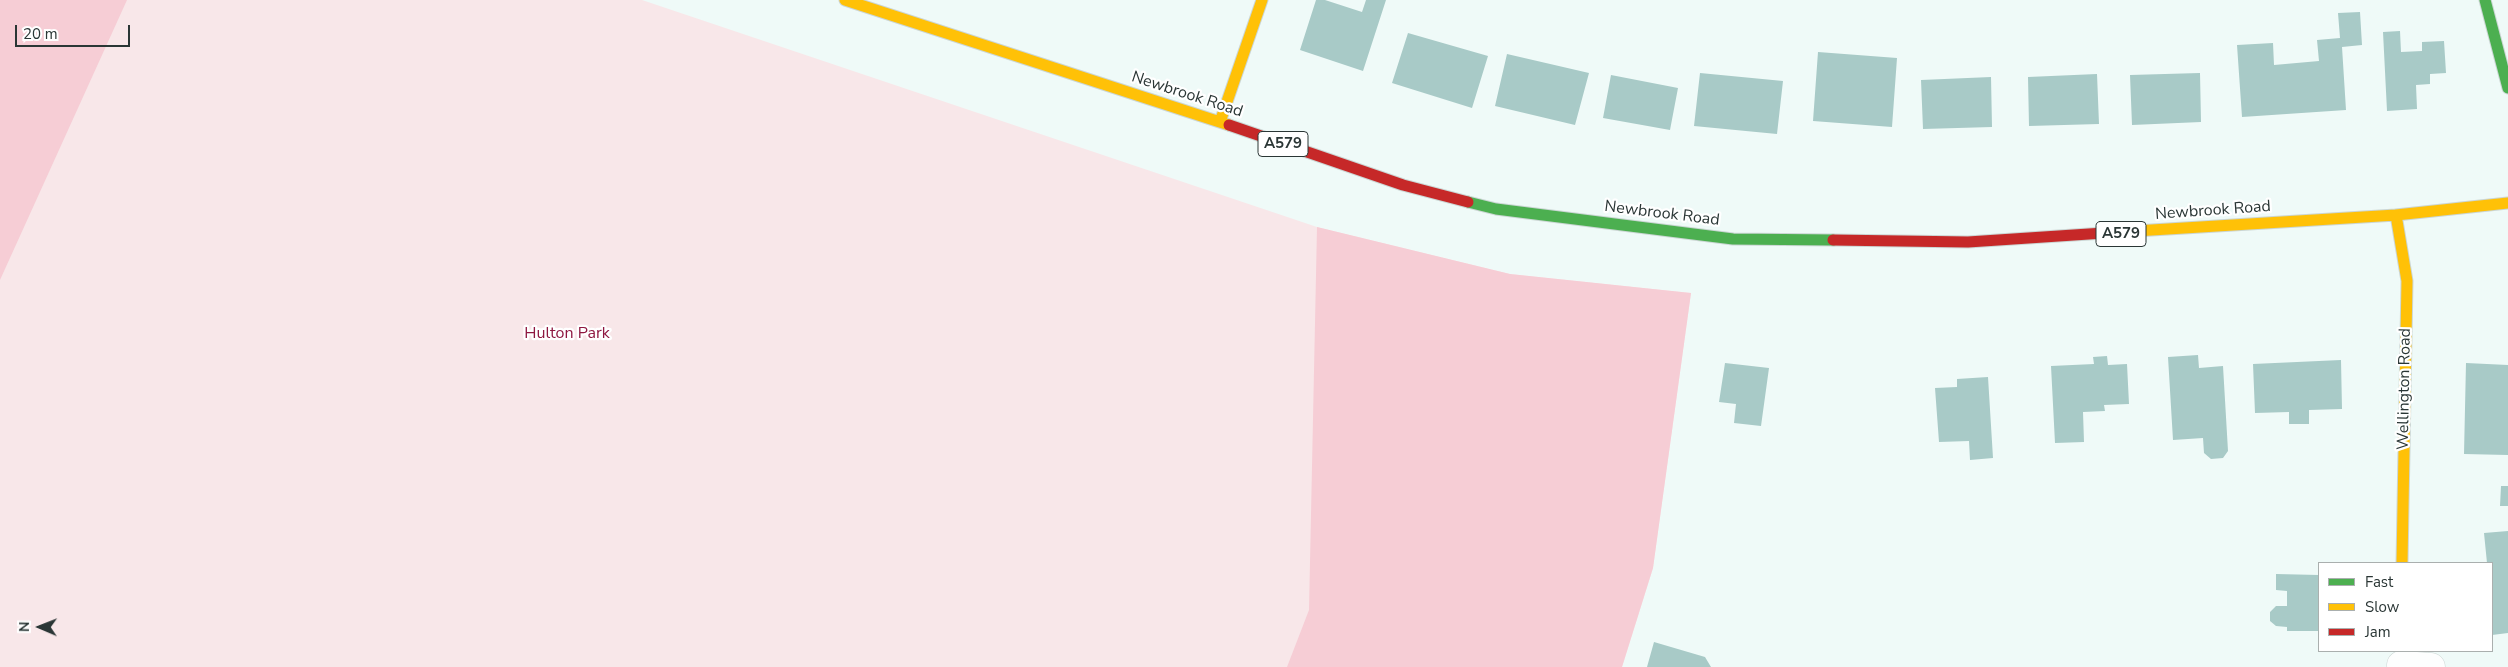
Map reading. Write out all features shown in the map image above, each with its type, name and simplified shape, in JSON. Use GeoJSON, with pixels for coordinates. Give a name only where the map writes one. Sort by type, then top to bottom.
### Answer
{"type":"FeatureCollection","features":[{"type":"Feature","properties":{"kind":"main road","name":"Newbrook Road"},"geometry":{"type":"LineString","coordinates":[[845,0],[1220,122],[1403,185],[1496,209],[1733,239],[1968,242],[2396,215],[2508,203]]}},
{"type":"Feature","properties":{"kind":"main road"},"geometry":{"type":"LineString","coordinates":[[1220,122],[1262,0]]}},
{"type":"Feature","properties":{"kind":"main road"},"geometry":{"type":"LineString","coordinates":[[2485,0],[2508,88]]}},
{"type":"Feature","properties":{"kind":"main road","name":"Wellington Road"},"geometry":{"type":"LineString","coordinates":[[2396,215],[2407,281],[2402,562]]}},
{"type":"Feature","properties":{"kind":"street"},"geometry":{"type":"LineString","coordinates":[[2401,661],[2430,667]]}},
{"type":"Feature","properties":{"kind":"green space","name":"Hulton Park"},"geometry":{"type":"Polygon","coordinates":[[[0,0],[642,0],[1317,227],[1510,274],[1691,293],[1653,568],[1622,667],[0,667],[0,0]]]}},
{"type":"Feature","properties":{"kind":"shaded area"},"geometry":{"type":"Polygon","coordinates":[[[0,0],[127,0],[0,280],[0,0]]]}},
{"type":"Feature","properties":{"kind":"shaded area"},"geometry":{"type":"Polygon","coordinates":[[[1317,227],[1510,274],[1691,293],[1653,568],[1622,667],[1287,667],[1309,610],[1317,227]]]}},
{"type":"Feature","properties":{"kind":"building"},"geometry":{"type":"Polygon","coordinates":[[[1316,0],[1325,0],[1362,12],[1366,0],[1386,0],[1363,71],[1300,50],[1316,0]]]}},
{"type":"Feature","properties":{"kind":"building"},"geometry":{"type":"Polygon","coordinates":[[[2360,12],[2362,45],[2342,47],[2346,110],[2242,117],[2237,45],[2273,43],[2274,65],[2319,61],[2317,40],[2340,38],[2338,13],[2360,12]]]}},
{"type":"Feature","properties":{"kind":"building"},"geometry":{"type":"Polygon","coordinates":[[[2400,31],[2401,52],[2422,51],[2422,42],[2444,41],[2446,73],[2430,74],[2430,84],[2416,85],[2417,109],[2387,111],[2383,32],[2400,31]]]}},
{"type":"Feature","properties":{"kind":"building"},"geometry":{"type":"Polygon","coordinates":[[[1408,33],[1488,56],[1472,108],[1392,83],[1408,33]]]}},
{"type":"Feature","properties":{"kind":"building"},"geometry":{"type":"Polygon","coordinates":[[[1818,52],[1897,58],[1892,127],[1813,121],[1818,52]]]}},
{"type":"Feature","properties":{"kind":"building"},"geometry":{"type":"Polygon","coordinates":[[[1507,54],[1589,73],[1575,125],[1495,106],[1507,54]]]}},
{"type":"Feature","properties":{"kind":"building"},"geometry":{"type":"Polygon","coordinates":[[[1700,73],[1783,81],[1777,134],[1694,126],[1700,73]]]}},
{"type":"Feature","properties":{"kind":"building"},"geometry":{"type":"Polygon","coordinates":[[[2200,73],[2201,122],[2132,125],[2130,75],[2200,73]]]}},
{"type":"Feature","properties":{"kind":"building"},"geometry":{"type":"Polygon","coordinates":[[[2097,74],[2099,124],[2029,126],[2028,77],[2097,74]]]}},
{"type":"Feature","properties":{"kind":"building"},"geometry":{"type":"Polygon","coordinates":[[[1611,75],[1678,88],[1670,130],[1603,118],[1611,75]]]}},
{"type":"Feature","properties":{"kind":"building"},"geometry":{"type":"Polygon","coordinates":[[[1991,77],[1992,127],[1923,129],[1921,80],[1991,77]]]}},
{"type":"Feature","properties":{"kind":"building"},"geometry":{"type":"Polygon","coordinates":[[[2198,355],[2199,368],[2223,366],[2228,451],[2223,458],[2211,459],[2204,453],[2203,438],[2173,440],[2168,357],[2198,355]]]}},
{"type":"Feature","properties":{"kind":"building"},"geometry":{"type":"Polygon","coordinates":[[[2107,356],[2108,365],[2127,364],[2129,404],[2104,405],[2105,411],[2083,412],[2084,442],[2055,443],[2051,366],[2094,364],[2093,357],[2107,356]]]}},
{"type":"Feature","properties":{"kind":"building"},"geometry":{"type":"Polygon","coordinates":[[[2341,360],[2342,409],[2309,410],[2309,424],[2289,424],[2289,412],[2255,413],[2253,364],[2341,360]]]}},
{"type":"Feature","properties":{"kind":"building"},"geometry":{"type":"Polygon","coordinates":[[[1725,363],[1769,368],[1761,426],[1734,423],[1736,404],[1719,402],[1725,363]]]}},
{"type":"Feature","properties":{"kind":"building"},"geometry":{"type":"Polygon","coordinates":[[[2466,363],[2508,365],[2508,455],[2464,454],[2466,363]]]}},
{"type":"Feature","properties":{"kind":"building"},"geometry":{"type":"Polygon","coordinates":[[[1988,377],[1993,458],[1970,460],[1969,441],[1939,442],[1935,388],[1957,387],[1957,379],[1988,377]]]}},
{"type":"Feature","properties":{"kind":"building"},"geometry":{"type":"Polygon","coordinates":[[[2501,486],[2508,486],[2508,506],[2500,506],[2501,486]]]}},
{"type":"Feature","properties":{"kind":"building"},"geometry":{"type":"Polygon","coordinates":[[[2508,531],[2508,633],[2493,635],[2493,562],[2487,562],[2484,533],[2508,531]]]}},
{"type":"Feature","properties":{"kind":"building"},"geometry":{"type":"Polygon","coordinates":[[[2276,574],[2318,575],[2318,631],[2287,631],[2287,627],[2276,626],[2270,621],[2270,612],[2276,606],[2287,606],[2287,591],[2276,590],[2276,574]]]}},
{"type":"Feature","properties":{"kind":"building"},"geometry":{"type":"Polygon","coordinates":[[[1654,642],[1705,657],[1711,667],[1647,667],[1654,642]]]}},
{"type":"Feature","properties":{"kind":"traffic: fast"},"geometry":{"type":"LineString","coordinates":[[2485,0],[2508,88]]}},
{"type":"Feature","properties":{"kind":"traffic: fast"},"geometry":{"type":"LineString","coordinates":[[1468,202],[1496,209],[1733,239],[1833,240]]}},
{"type":"Feature","properties":{"kind":"traffic: slow"},"geometry":{"type":"LineString","coordinates":[[845,0],[1229,125]]}},
{"type":"Feature","properties":{"kind":"traffic: slow"},"geometry":{"type":"LineString","coordinates":[[1220,122],[1262,0]]}},
{"type":"Feature","properties":{"kind":"traffic: slow"},"geometry":{"type":"LineString","coordinates":[[2119,232],[2396,215],[2508,203]]}},
{"type":"Feature","properties":{"kind":"traffic: slow"},"geometry":{"type":"LineString","coordinates":[[2396,215],[2407,281],[2402,562]]}},
{"type":"Feature","properties":{"kind":"traffic: jam"},"geometry":{"type":"LineString","coordinates":[[1229,125],[1403,185],[1468,202]]}},
{"type":"Feature","properties":{"kind":"traffic: jam"},"geometry":{"type":"LineString","coordinates":[[1833,240],[1968,242],[2119,232]]}}]}
